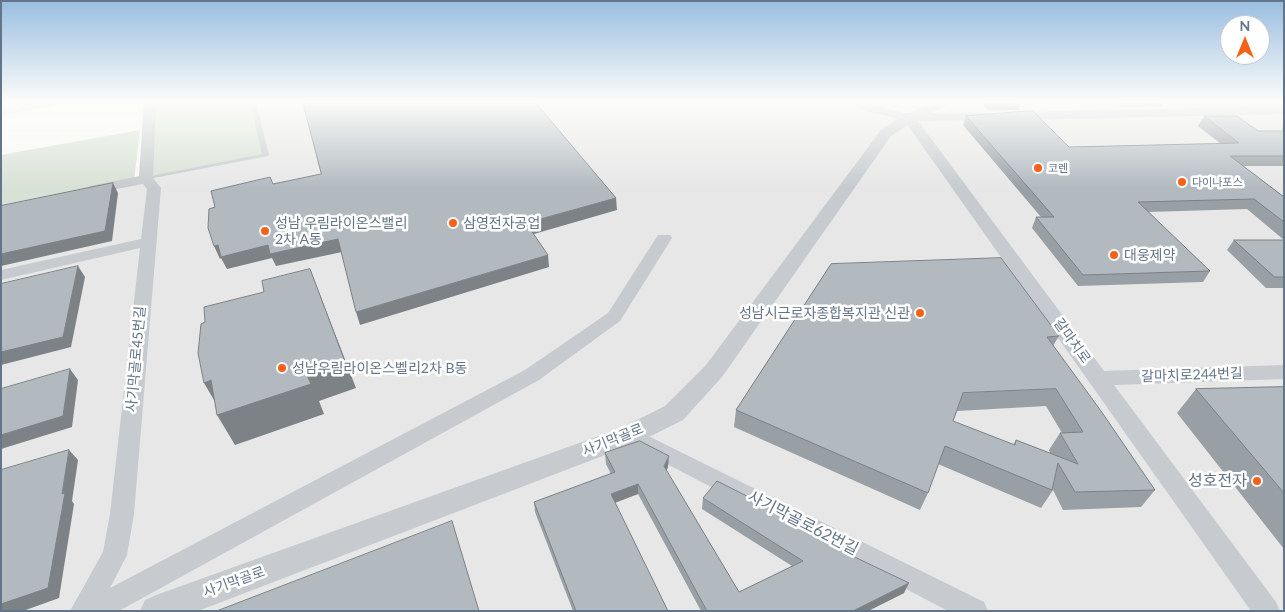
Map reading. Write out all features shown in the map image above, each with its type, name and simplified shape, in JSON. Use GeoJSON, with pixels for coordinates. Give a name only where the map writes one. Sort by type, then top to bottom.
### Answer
{"type":"FeatureCollection","features":[{"type":"Feature","properties":{"kind":"street","name":"사기막골로45번길"},"geometry":{"type":"LineString","coordinates":[[83,611],[115,555],[122,514],[147,242],[154,188],[146,179],[149,131]]}},
{"type":"Feature","properties":{"kind":"street","name":"사기막골로"},"geometry":{"type":"LineString","coordinates":[[156,611],[630,435],[674,413],[714,371],[888,131]]}},
{"type":"Feature","properties":{"kind":"street","name":"갈마치로"},"geometry":{"type":"LineString","coordinates":[[918,131],[1100,378],[1267,611]]}},
{"type":"Feature","properties":{"kind":"street"},"geometry":{"type":"LineString","coordinates":[[78,193],[146,179]]}},
{"type":"Feature","properties":{"kind":"street"},"geometry":{"type":"LineString","coordinates":[[93,611],[532,375],[614,317],[664,238]]}},
{"type":"Feature","properties":{"kind":"street"},"geometry":{"type":"LineString","coordinates":[[1,275],[147,242]]}},
{"type":"Feature","properties":{"kind":"street","name":"갈마치로244번길"},"geometry":{"type":"LineString","coordinates":[[1100,378],[1284,372]]}},
{"type":"Feature","properties":{"kind":"street","name":"사기막골로62번길"},"geometry":{"type":"LineString","coordinates":[[630,435],[975,611]]}},
{"type":"Feature","properties":{"kind":"lane"},"geometry":{"type":"LineString","coordinates":[[146,179],[266,155],[260,131]]}},
{"type":"Feature","properties":{"kind":"shaded area"},"geometry":{"type":"Polygon","coordinates":[[[140,131],[134,181],[1,208],[1,155],[140,131]]]}},
{"type":"Feature","properties":{"kind":"shaded area"},"geometry":{"type":"Polygon","coordinates":[[[148,131],[260,131],[266,155],[146,179],[148,131]]]}},
{"type":"Feature","properties":{"kind":"shaded area"},"geometry":{"type":"Polygon","coordinates":[[[260,131],[1284,131],[1284,611],[1,611],[1,210],[266,155],[260,131]]]}},
{"type":"Feature","properties":{"kind":"building","name":"삼영전자공업"},"geometry":{"type":"Polygon","coordinates":[[[310,131],[559,131],[616,198],[526,223],[548,255],[356,312],[338,239],[270,254],[268,245],[221,257],[218,245],[214,246],[208,228],[209,209],[215,207],[211,191],[270,177],[273,184],[321,174],[310,131]]]}},
{"type":"Feature","properties":{"kind":"building"},"geometry":{"type":"Polygon","coordinates":[[[979,131],[1053,131],[1069,147],[1239,143],[1223,131],[1284,131],[1284,156],[1230,156],[1284,197],[1284,222],[1254,199],[1138,202],[1210,271],[1083,275],[1036,217],[1054,217],[979,131]]]}},
{"type":"Feature","properties":{"kind":"building"},"geometry":{"type":"Polygon","coordinates":[[[113,183],[105,231],[1,254],[1,206],[113,183]]]}},
{"type":"Feature","properties":{"kind":"building"},"geometry":{"type":"Polygon","coordinates":[[[1234,240],[1284,240],[1284,277],[1275,277],[1234,240]]]}},
{"type":"Feature","properties":{"kind":"building"},"geometry":{"type":"Polygon","coordinates":[[[1001,258],[1059,336],[1047,337],[1155,490],[1075,492],[1058,463],[1052,490],[945,446],[928,493],[736,410],[831,264],[1001,258]],[[1056,389],[963,393],[953,421],[1015,445],[1016,440],[1078,464],[1060,433],[1083,432],[1056,389]]]}},
{"type":"Feature","properties":{"kind":"building"},"geometry":{"type":"Polygon","coordinates":[[[78,266],[63,337],[1,352],[1,284],[78,266]]]}},
{"type":"Feature","properties":{"kind":"building","name":"성남우림라이온스벨리2차 B동"},"geometry":{"type":"Polygon","coordinates":[[[310,269],[344,359],[305,371],[311,384],[217,415],[211,380],[204,383],[198,353],[201,324],[205,322],[204,307],[264,292],[262,281],[310,269]]]}},
{"type":"Feature","properties":{"kind":"building"},"geometry":{"type":"Polygon","coordinates":[[[70,369],[63,416],[1,435],[1,389],[70,369]]]}},
{"type":"Feature","properties":{"kind":"building"},"geometry":{"type":"Polygon","coordinates":[[[1284,387],[1284,493],[1196,389],[1284,387]]]}},
{"type":"Feature","properties":{"kind":"building"},"geometry":{"type":"Polygon","coordinates":[[[640,441],[669,456],[664,466],[739,592],[803,561],[703,498],[717,481],[784,515],[840,550],[909,583],[853,611],[707,611],[638,484],[611,494],[668,611],[576,611],[534,502],[615,472],[605,453],[640,441]]]}},
{"type":"Feature","properties":{"kind":"building"},"geometry":{"type":"Polygon","coordinates":[[[69,450],[62,494],[65,493],[48,588],[1,604],[1,470],[69,450]]]}},
{"type":"Feature","properties":{"kind":"building"},"geometry":{"type":"Polygon","coordinates":[[[452,521],[479,611],[217,611],[452,521]]]}},
{"type":"Feature","properties":{"kind":"place","name":"코렌"},"geometry":{"type":"Point","coordinates":[1038,168]}},
{"type":"Feature","properties":{"kind":"place","name":"다이나포스"},"geometry":{"type":"Point","coordinates":[1182,182]}},
{"type":"Feature","properties":{"kind":"place","name":"삼영전자공업"},"geometry":{"type":"Point","coordinates":[453,223]}},
{"type":"Feature","properties":{"kind":"place","name":"성남 우림라이온스밸리 2차 A동"},"geometry":{"type":"Point","coordinates":[265,231]}},
{"type":"Feature","properties":{"kind":"place","name":"대웅제약"},"geometry":{"type":"Point","coordinates":[1114,255]}},
{"type":"Feature","properties":{"kind":"place","name":"성남시근로자종합복지관 신관"},"geometry":{"type":"Point","coordinates":[920,313]}},
{"type":"Feature","properties":{"kind":"place","name":"성남우림라이온스벨리2차 B동"},"geometry":{"type":"Point","coordinates":[282,368]}},
{"type":"Feature","properties":{"kind":"place","name":"성호전자"},"geometry":{"type":"Point","coordinates":[1257,481]}}]}
